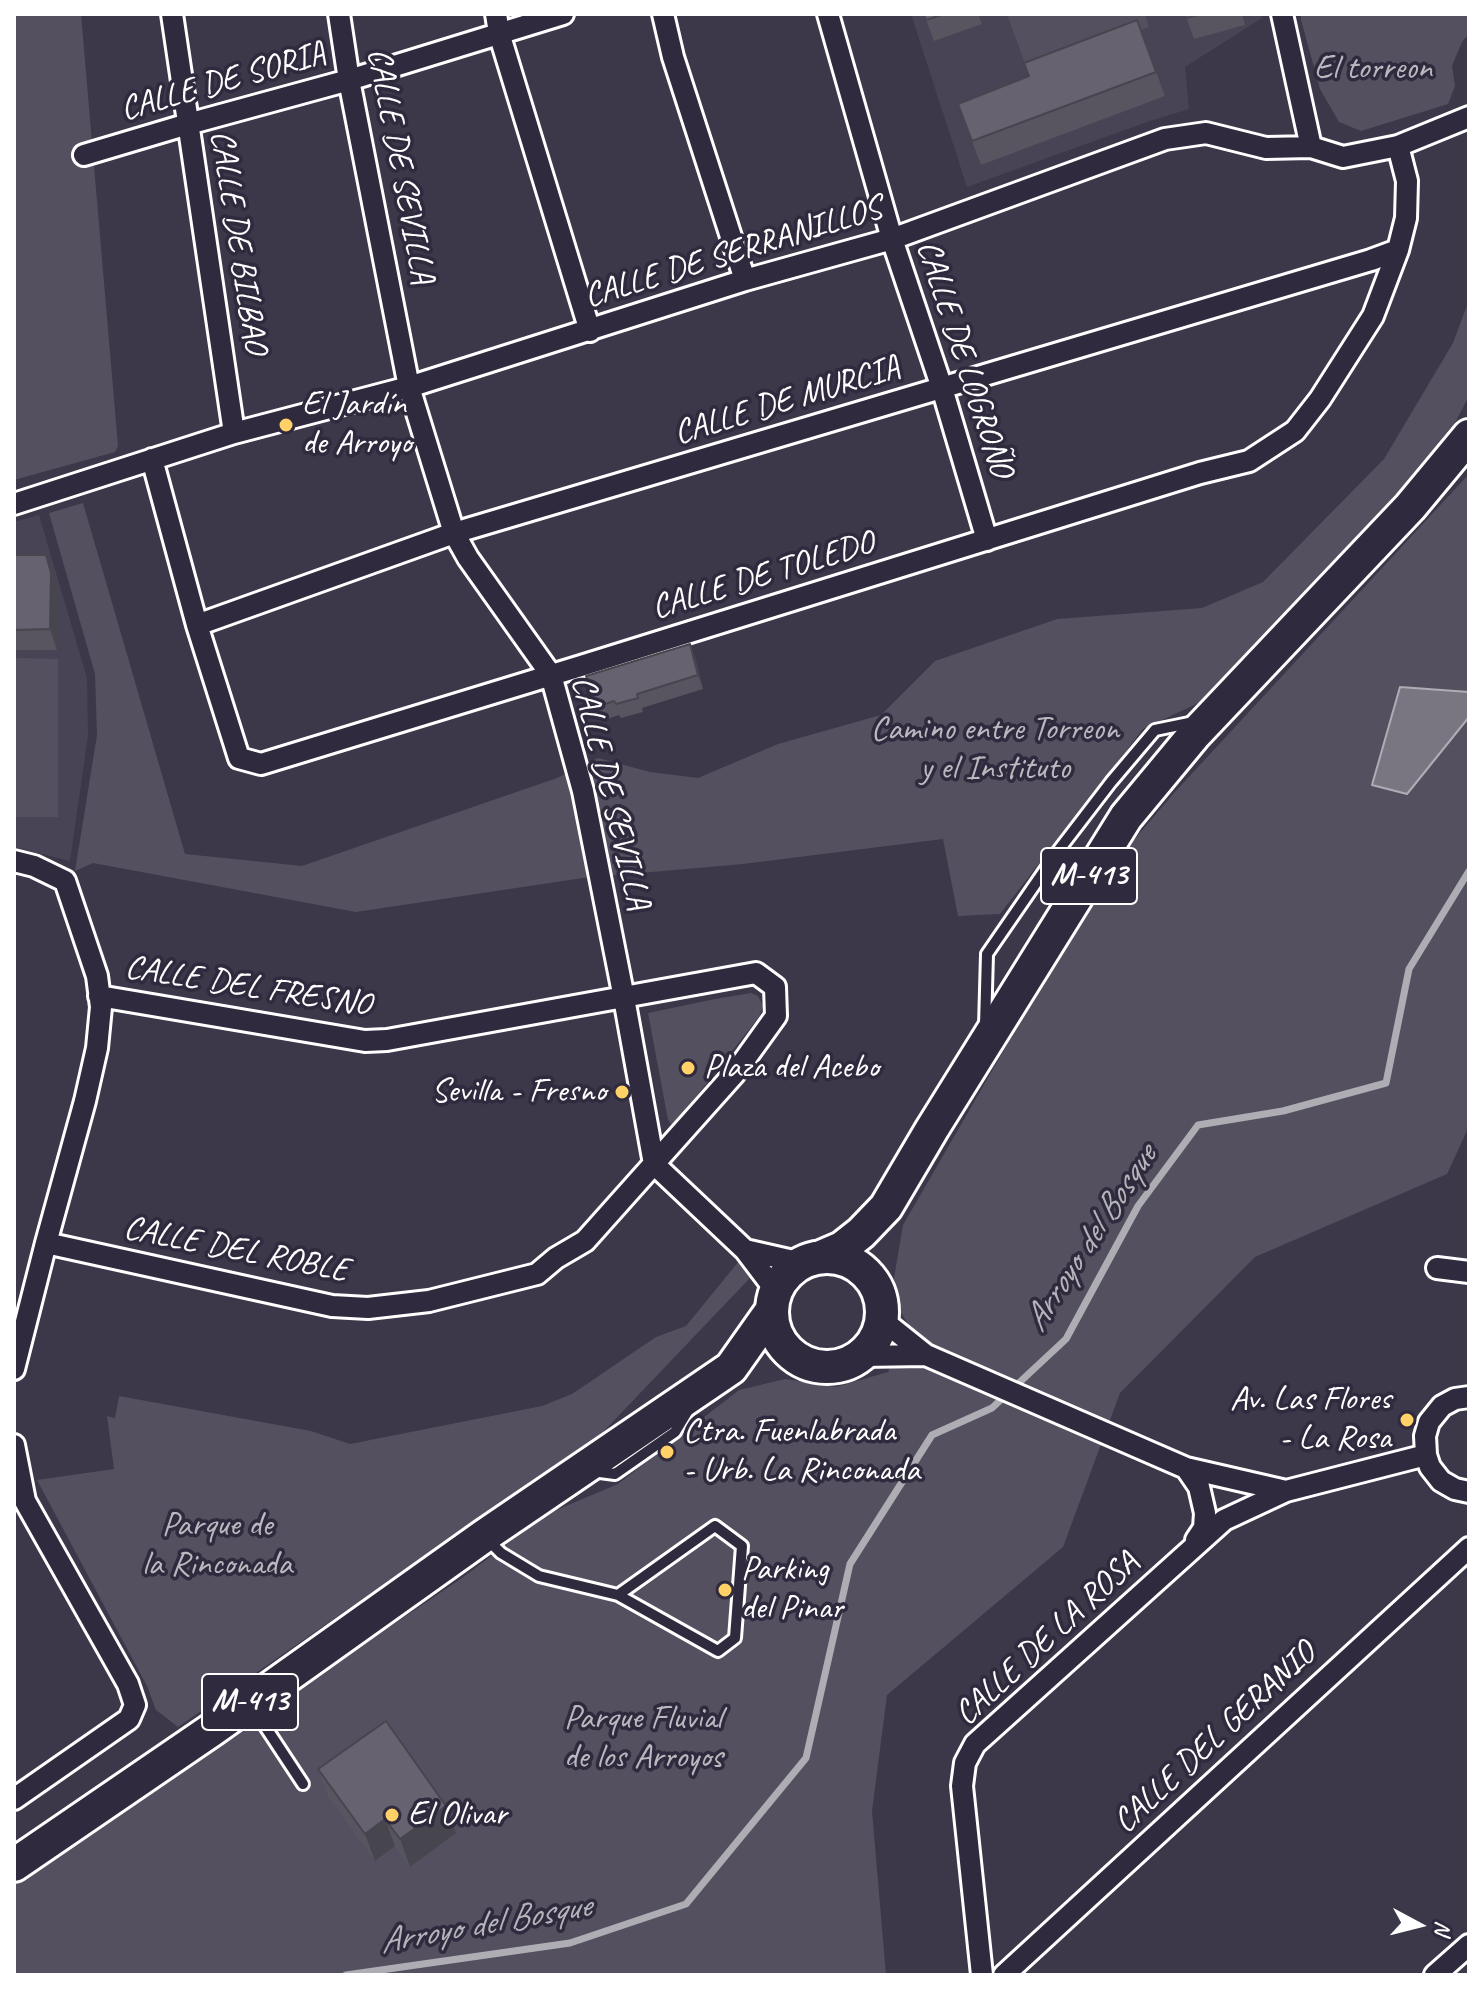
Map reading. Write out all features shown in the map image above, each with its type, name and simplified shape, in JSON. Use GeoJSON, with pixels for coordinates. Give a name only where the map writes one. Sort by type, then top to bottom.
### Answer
{"type":"FeatureCollection","features":[{"type":"Feature","properties":{"kind":"main road","name":"M-413"},"geometry":{"type":"LineString","coordinates":[[731,1368],[774,1300],[782,1279],[791,1270],[842,1248],[886,1207],[1126,817],[1208,720],[1410,507],[1469,436]]}},
{"type":"Feature","properties":{"kind":"main road","name":"M-413"},"geometry":{"type":"LineString","coordinates":[[881,1319],[881,1307],[874,1285],[874,1266],[886,1207]]}},
{"type":"Feature","properties":{"kind":"main road"},"geometry":{"type":"LineString","coordinates":[[812,1260],[837,1258],[852,1263],[865,1272],[874,1285]]}},
{"type":"Feature","properties":{"kind":"main road"},"geometry":{"type":"LineString","coordinates":[[774,1300],[774,1327],[781,1343],[808,1364],[824,1367]]}},
{"type":"Feature","properties":{"kind":"main road"},"geometry":{"type":"LineString","coordinates":[[861,1356],[878,1333],[881,1319]]}},
{"type":"Feature","properties":{"kind":"main road","name":"M-413"},"geometry":{"type":"LineString","coordinates":[[14,1865],[250,1703],[484,1536],[731,1368],[762,1363],[837,1366],[861,1356]]}},
{"type":"Feature","properties":{"kind":"street","name":"CALLE DE BILBAO"},"geometry":{"type":"LineString","coordinates":[[172,14],[234,433]]}},
{"type":"Feature","properties":{"kind":"street","name":"CALLE DE SEVILLA"},"geometry":{"type":"LineString","coordinates":[[339,14],[409,387],[454,533],[468,558],[551,675],[583,791],[654,1164]]}},
{"type":"Feature","properties":{"kind":"street","name":"CALLE DE SORIA"},"geometry":{"type":"LineString","coordinates":[[84,155],[349,80],[498,24],[563,14]]}},
{"type":"Feature","properties":{"kind":"street"},"geometry":{"type":"LineString","coordinates":[[663,14],[673,57],[745,280]]}},
{"type":"Feature","properties":{"kind":"street","name":"CALLE DE LOGROÑO"},"geometry":{"type":"LineString","coordinates":[[828,14],[892,239],[942,388],[987,540]]}},
{"type":"Feature","properties":{"kind":"street"},"geometry":{"type":"LineString","coordinates":[[1282,14],[1311,147]]}},
{"type":"Feature","properties":{"kind":"street"},"geometry":{"type":"LineString","coordinates":[[498,24],[590,331]]}},
{"type":"Feature","properties":{"kind":"street","name":"CALLE DE SERRANILLOS"},"geometry":{"type":"LineString","coordinates":[[14,504],[234,433],[409,387],[745,280],[892,239],[1165,139],[1206,133],[1266,148],[1311,147],[1343,157],[1398,146],[1469,117]]}},
{"type":"Feature","properties":{"kind":"street","name":"CALLE DE TOLEDO"},"geometry":{"type":"LineString","coordinates":[[152,459],[197,625],[239,758],[261,764],[1200,473],[1249,461],[1295,431],[1320,399],[1373,316],[1398,250],[1406,218],[1407,181],[1398,146]]}},
{"type":"Feature","properties":{"kind":"street","name":"CALLE DE MURCIA"},"geometry":{"type":"LineString","coordinates":[[197,625],[454,533],[1398,250]]}},
{"type":"Feature","properties":{"kind":"street"},"geometry":{"type":"LineString","coordinates":[[14,861],[34,866],[65,881],[97,976],[101,1007],[97,1048],[85,1101],[14,1369]]}},
{"type":"Feature","properties":{"kind":"street"},"geometry":{"type":"LineString","coordinates":[[624,998],[756,973],[775,987],[776,1016],[735,1073],[654,1164],[745,1250],[774,1300]]}},
{"type":"Feature","properties":{"kind":"street","name":"CALLE DEL FRESNO"},"geometry":{"type":"LineString","coordinates":[[99,996],[365,1041],[387,1040],[624,998]]}},
{"type":"Feature","properties":{"kind":"street","name":"CALLE DEL ROBLE"},"geometry":{"type":"LineString","coordinates":[[46,1243],[326,1305],[368,1308],[429,1301],[537,1274],[556,1258],[585,1241],[654,1164]]}},
{"type":"Feature","properties":{"kind":"street"},"geometry":{"type":"LineString","coordinates":[[745,1250],[812,1260]]}},
{"type":"Feature","properties":{"kind":"street"},"geometry":{"type":"LineString","coordinates":[[1437,1268],[1469,1272]]}},
{"type":"Feature","properties":{"kind":"street"},"geometry":{"type":"LineString","coordinates":[[881,1319],[926,1355],[1186,1468],[1286,1491]]}},
{"type":"Feature","properties":{"kind":"street"},"geometry":{"type":"LineString","coordinates":[[861,1356],[926,1355]]}},
{"type":"Feature","properties":{"kind":"street"},"geometry":{"type":"LineString","coordinates":[[1469,1397],[1455,1399],[1442,1406],[1429,1422],[1425,1436],[1430,1467],[1441,1481],[1469,1492]]}},
{"type":"Feature","properties":{"kind":"street"},"geometry":{"type":"LineString","coordinates":[[14,1445],[20,1502],[128,1684],[135,1705],[129,1719],[14,1799]]}},
{"type":"Feature","properties":{"kind":"street","name":"CALLE DE LA ROSA"},"geometry":{"type":"LineString","coordinates":[[982,1975],[962,1786],[965,1763],[975,1744],[1224,1520],[1286,1491],[1426,1455]]}},
{"type":"Feature","properties":{"kind":"street","name":"CALLE DE LA ROSA"},"geometry":{"type":"LineString","coordinates":[[1186,1468],[1199,1487],[1205,1513],[1204,1528],[1191,1549]]}},
{"type":"Feature","properties":{"kind":"street","name":"CALLE DEL GERANIO"},"geometry":{"type":"LineString","coordinates":[[1004,1975],[1469,1548]]}},
{"type":"Feature","properties":{"kind":"street"},"geometry":{"type":"LineString","coordinates":[[1435,1975],[1469,1945]]}},
{"type":"Feature","properties":{"kind":"lane"},"geometry":{"type":"LineString","coordinates":[[985,1043],[987,954],[1058,851],[1155,730],[1208,720]]}},
{"type":"Feature","properties":{"kind":"lane"},"geometry":{"type":"LineString","coordinates":[[484,1536],[495,1548],[539,1576],[618,1595],[718,1651],[735,1638],[742,1546],[715,1526],[618,1595]]}},
{"type":"Feature","properties":{"kind":"lane"},"geometry":{"type":"LineString","coordinates":[[250,1703],[303,1784]]}},
{"type":"Feature","properties":{"kind":"shaded area"},"geometry":{"type":"Polygon","coordinates":[[[911,14],[1261,14],[1262,18],[1185,67],[1189,109],[967,187],[911,14]]]}},
{"type":"Feature","properties":{"kind":"shaded area"},"geometry":{"type":"Polygon","coordinates":[[[39,515],[87,678],[88,736],[70,861],[14,847],[14,522],[39,515]]]}},
{"type":"Feature","properties":{"kind":"shaded area"},"geometry":{"type":"Polygon","coordinates":[[[1400,687],[1469,692],[1469,717],[1407,794],[1372,785],[1400,687]]]}},
{"type":"Feature","properties":{"kind":"green space"},"geometry":{"type":"Polygon","coordinates":[[[14,14],[81,14],[118,446],[115,452],[14,480],[14,14]]]}},
{"type":"Feature","properties":{"kind":"green space"},"geometry":{"type":"Polygon","coordinates":[[[1007,14],[1145,14],[1149,27],[1028,72],[1007,14]]]}},
{"type":"Feature","properties":{"kind":"green space","name":"El torreon"},"geometry":{"type":"Polygon","coordinates":[[[1301,14],[1469,14],[1469,34],[1462,42],[1452,66],[1455,86],[1448,104],[1361,131],[1339,122],[1320,89],[1301,14]]]}},
{"type":"Feature","properties":{"kind":"green space","name":"Camino entre Torreon y el Instituto"},"geometry":{"type":"Polygon","coordinates":[[[1469,300],[1469,396],[1456,421],[1372,523],[1207,699],[1143,729],[1000,914],[958,916],[943,839],[743,864],[583,878],[356,912],[93,863],[75,871],[97,735],[95,674],[49,513],[83,503],[185,854],[302,866],[557,778],[598,758],[650,772],[698,778],[778,744],[881,715],[935,661],[1057,619],[1202,608],[1263,582],[1384,459],[1453,343],[1469,300]]]}},
{"type":"Feature","properties":{"kind":"green space","name":"Parque Fluvial de los Arroyos"},"geometry":{"type":"Polygon","coordinates":[[[1469,474],[1469,1126],[1447,1174],[1255,1257],[1120,1393],[1063,1547],[887,1695],[872,1811],[886,1975],[14,1975],[14,1883],[462,1578],[547,1514],[618,1484],[739,1390],[785,1379],[836,1387],[888,1372],[908,1324],[891,1296],[903,1225],[1056,960],[1133,841],[1469,474]]]}},
{"type":"Feature","properties":{"kind":"green space"},"geometry":{"type":"Polygon","coordinates":[[[14,658],[58,659],[58,817],[14,817],[14,658]]]}},
{"type":"Feature","properties":{"kind":"green space","name":"Plaza del Acebo"},"geometry":{"type":"Polygon","coordinates":[[[751,993],[758,996],[763,1006],[759,1017],[676,1122],[671,1124],[648,1013],[751,993]]]}},
{"type":"Feature","properties":{"kind":"green space","name":"Parque de la Rinconada"},"geometry":{"type":"Polygon","coordinates":[[[739,1261],[750,1278],[603,1432],[178,1727],[156,1710],[147,1686],[37,1480],[114,1469],[107,1416],[115,1418],[119,1396],[311,1431],[350,1444],[542,1406],[572,1394],[656,1337],[686,1326],[739,1261]]]}},
{"type":"Feature","properties":{"kind":"building"},"geometry":{"type":"Polygon","coordinates":[[[924,14],[944,14],[926,20],[924,14]]]}},
{"type":"Feature","properties":{"kind":"building"},"geometry":{"type":"Polygon","coordinates":[[[1137,20],[1156,72],[972,141],[958,104],[1029,76],[1024,63],[1137,20]]]}},
{"type":"Feature","properties":{"kind":"building"},"geometry":{"type":"Polygon","coordinates":[[[14,555],[46,555],[51,573],[50,629],[14,630],[14,555]]]}},
{"type":"Feature","properties":{"kind":"building"},"geometry":{"type":"Polygon","coordinates":[[[690,644],[698,675],[637,694],[638,698],[596,707],[586,676],[690,644]]]}},
{"type":"Feature","properties":{"kind":"building","name":"El Olivar"},"geometry":{"type":"Polygon","coordinates":[[[386,1721],[446,1806],[400,1839],[385,1819],[365,1834],[318,1769],[386,1721]]]}},
{"type":"Feature","properties":{"kind":"waterway","name":"Arroyo del Bosque"},"geometry":{"type":"LineString","coordinates":[[346,1975],[570,1943],[686,1904],[806,1758],[850,1564],[932,1435],[992,1408],[1066,1339],[1138,1206],[1198,1125],[1283,1111],[1386,1083],[1409,969],[1469,871]]}},
{"type":"Feature","properties":{"kind":"place","name":"El Jardín de Arroyo"},"geometry":{"type":"Point","coordinates":[286,425]}},
{"type":"Feature","properties":{"kind":"place","name":"Plaza del Acebo"},"geometry":{"type":"Point","coordinates":[688,1068]}},
{"type":"Feature","properties":{"kind":"place","name":"Sevilla - Fresno"},"geometry":{"type":"Point","coordinates":[622,1092]}},
{"type":"Feature","properties":{"kind":"place","name":"Av. Las Flores - La Rosa"},"geometry":{"type":"Point","coordinates":[1407,1420]}},
{"type":"Feature","properties":{"kind":"place","name":"Ctra. Fuenlabrada - Urb. La Rinconada"},"geometry":{"type":"Point","coordinates":[667,1452]}},
{"type":"Feature","properties":{"kind":"place","name":"Parking del Pinar"},"geometry":{"type":"Point","coordinates":[725,1590]}},
{"type":"Feature","properties":{"kind":"place","name":"El Olivar"},"geometry":{"type":"Point","coordinates":[392,1815]}}]}
